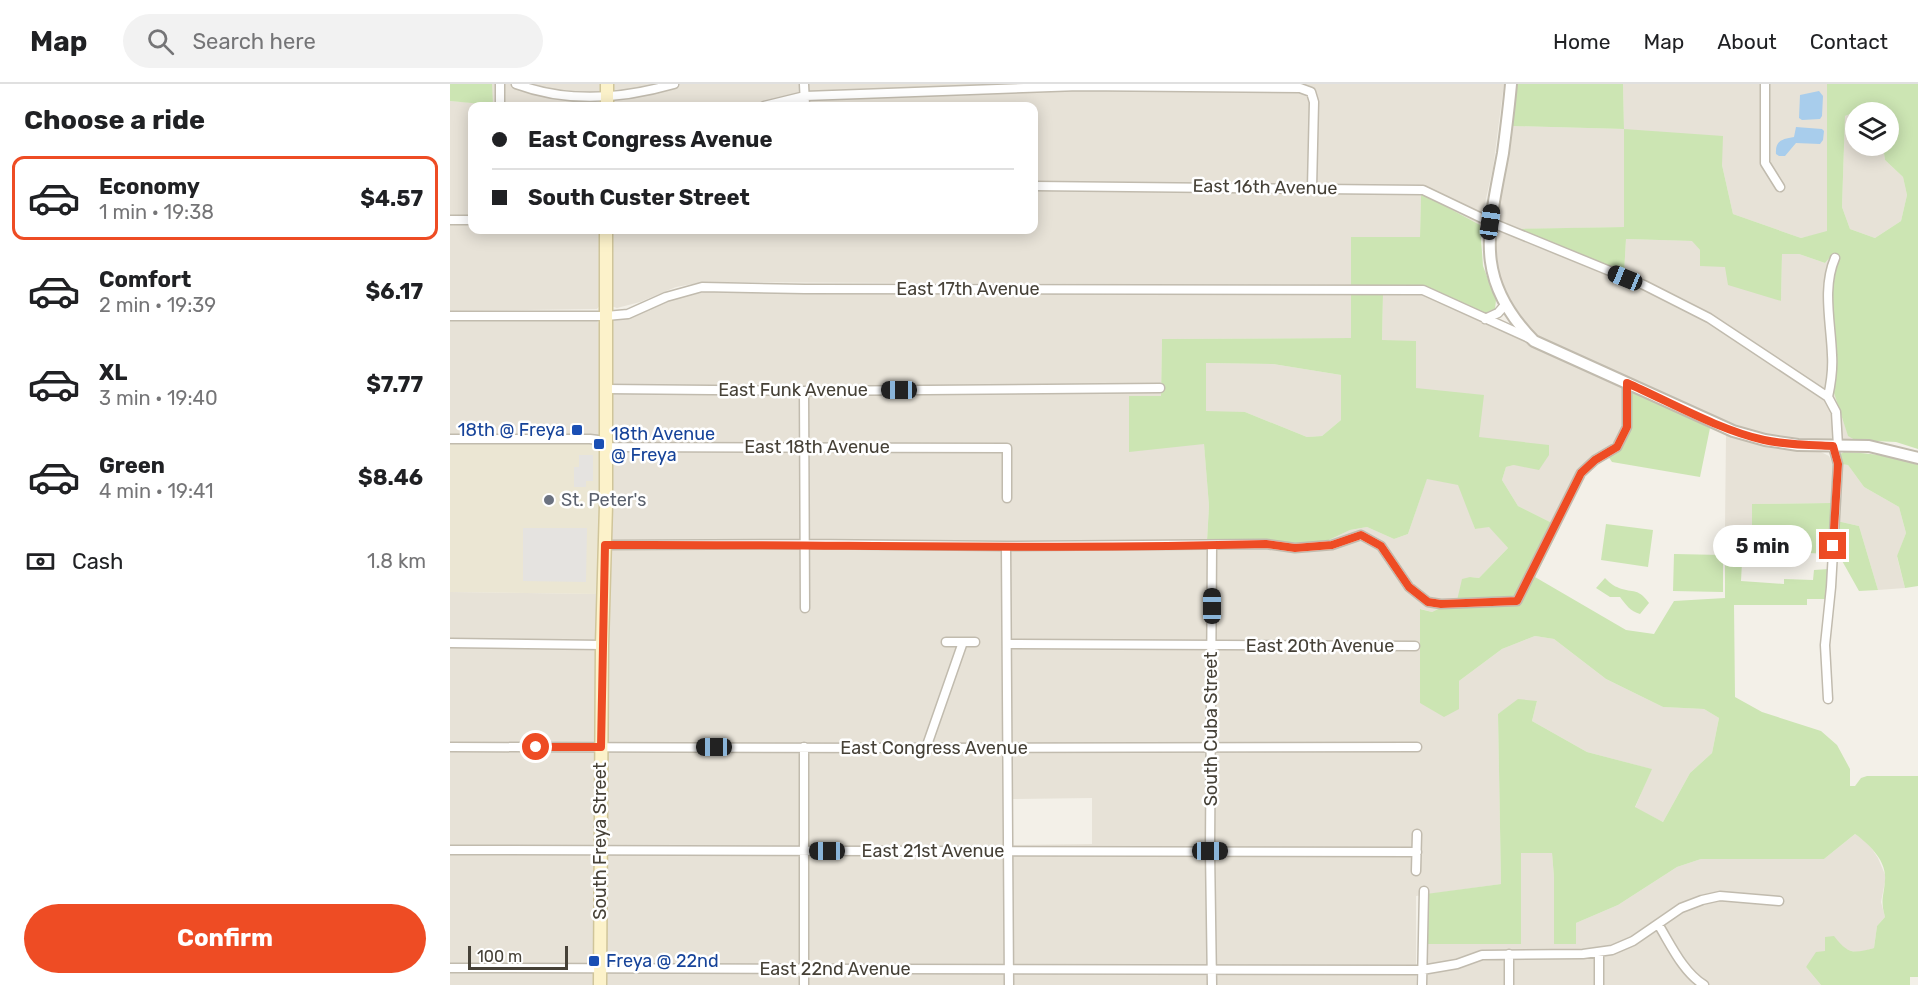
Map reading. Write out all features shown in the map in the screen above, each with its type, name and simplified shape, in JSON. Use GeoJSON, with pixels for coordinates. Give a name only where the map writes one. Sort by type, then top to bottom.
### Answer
{"type":"FeatureCollection","features":[{"type":"Feature","properties":{"kind":"main road","name":"South Freya Street"},"geometry":{"type":"LineString","coordinates":[[600,985],[606,234]]}},
{"type":"Feature","properties":{"kind":"street"},"geometry":{"type":"LineString","coordinates":[[500,84],[500,102]]}},
{"type":"Feature","properties":{"kind":"street"},"geometry":{"type":"LineString","coordinates":[[516,84],[539,92],[562,96],[607,96],[641,92],[674,84]]}},
{"type":"Feature","properties":{"kind":"street"},"geometry":{"type":"LineString","coordinates":[[804,84],[805,102]]}},
{"type":"Feature","properties":{"kind":"street"},"geometry":{"type":"LineString","coordinates":[[1511,84],[1503,153],[1490,222],[1489,254],[1497,289],[1505,305],[1522,329],[1534,341],[1733,431],[1765,440],[1798,445],[1869,446],[1918,458]]}},
{"type":"Feature","properties":{"kind":"street"},"geometry":{"type":"LineString","coordinates":[[1765,84],[1765,163],[1780,187]]}},
{"type":"Feature","properties":{"kind":"street"},"geometry":{"type":"LineString","coordinates":[[780,102],[805,96],[1079,86],[1300,88],[1311,92],[1314,102],[1312,188]]}},
{"type":"Feature","properties":{"kind":"street","name":"East 16th Avenue"},"geometry":{"type":"LineString","coordinates":[[1038,186],[1423,190],[1490,222],[1644,285],[1709,318],[1828,397]]}},
{"type":"Feature","properties":{"kind":"street"},"geometry":{"type":"LineString","coordinates":[[450,220],[468,220]]}},
{"type":"Feature","properties":{"kind":"street"},"geometry":{"type":"LineString","coordinates":[[1828,699],[1825,645],[1831,587],[1838,464],[1836,412],[1828,397],[1832,357],[1828,284],[1831,268],[1836,258]]}},
{"type":"Feature","properties":{"kind":"street","name":"East 17th Avenue"},"geometry":{"type":"LineString","coordinates":[[450,316],[628,314],[666,297],[702,286],[805,289],[1422,290],[1534,341]]}},
{"type":"Feature","properties":{"kind":"street"},"geometry":{"type":"LineString","coordinates":[[1485,319],[1498,313],[1505,305]]}},
{"type":"Feature","properties":{"kind":"street"},"geometry":{"type":"LineString","coordinates":[[605,545],[1212,546],[1266,544],[1295,548],[1332,545],[1361,535],[1381,546],[1409,587],[1428,602],[1441,604],[1517,601],[1581,473],[1595,460],[1617,447],[1627,427],[1627,383]]}},
{"type":"Feature","properties":{"kind":"street","name":"East Funk Avenue"},"geometry":{"type":"LineString","coordinates":[[606,389],[804,391],[1160,388]]}},
{"type":"Feature","properties":{"kind":"street"},"geometry":{"type":"LineString","coordinates":[[804,391],[805,608]]}},
{"type":"Feature","properties":{"kind":"street","name":"East 18th Avenue"},"geometry":{"type":"LineString","coordinates":[[450,439],[590,439],[598,440],[606,447],[1007,448],[1006,498]]}},
{"type":"Feature","properties":{"kind":"street"},"geometry":{"type":"LineString","coordinates":[[1006,546],[1009,985]]}},
{"type":"Feature","properties":{"kind":"street","name":"South Cuba Street"},"geometry":{"type":"LineString","coordinates":[[1212,546],[1210,851],[1212,985]]}},
{"type":"Feature","properties":{"kind":"street"},"geometry":{"type":"LineString","coordinates":[[946,642],[975,642]]}},
{"type":"Feature","properties":{"kind":"street"},"geometry":{"type":"LineString","coordinates":[[926,748],[963,642]]}},
{"type":"Feature","properties":{"kind":"street"},"geometry":{"type":"LineString","coordinates":[[450,643],[602,645]]}},
{"type":"Feature","properties":{"kind":"street","name":"East 20th Avenue"},"geometry":{"type":"LineString","coordinates":[[1008,644],[1415,646]]}},
{"type":"Feature","properties":{"kind":"street","name":"East Congress Avenue"},"geometry":{"type":"LineString","coordinates":[[450,747],[1417,747]]}},
{"type":"Feature","properties":{"kind":"street"},"geometry":{"type":"LineString","coordinates":[[804,747],[804,985]]}},
{"type":"Feature","properties":{"kind":"street"},"geometry":{"type":"LineString","coordinates":[[1416,871],[1417,834]]}},
{"type":"Feature","properties":{"kind":"street","name":"East 21st Avenue"},"geometry":{"type":"LineString","coordinates":[[450,850],[1417,852]]}},
{"type":"Feature","properties":{"kind":"street"},"geometry":{"type":"LineString","coordinates":[[1422,985],[1424,891]]}},
{"type":"Feature","properties":{"kind":"street","name":"East 22nd Avenue"},"geometry":{"type":"LineString","coordinates":[[450,968],[1422,970],[1457,964],[1482,955],[1583,954],[1611,950],[1633,941],[1681,908],[1701,900],[1720,896],[1779,901]]}},
{"type":"Feature","properties":{"kind":"street"},"geometry":{"type":"LineString","coordinates":[[1658,924],[1678,957],[1704,985]]}},
{"type":"Feature","properties":{"kind":"street"},"geometry":{"type":"LineString","coordinates":[[1599,952],[1599,985]]}},
{"type":"Feature","properties":{"kind":"street"},"geometry":{"type":"LineString","coordinates":[[1509,954],[1509,985]]}},
{"type":"Feature","properties":{"kind":"shaded area"},"geometry":{"type":"Polygon","coordinates":[[[492,84],[601,84],[601,102],[492,102],[492,84]]]}},
{"type":"Feature","properties":{"kind":"shaded area"},"geometry":{"type":"Polygon","coordinates":[[[611,84],[1504,84],[1493,168],[1480,225],[1421,193],[1420,237],[1351,237],[1351,285],[704,282],[676,287],[640,302],[617,308],[611,306],[610,234],[1038,234],[1038,102],[610,102],[611,84]]]}},
{"type":"Feature","properties":{"kind":"shaded area"},"geometry":{"type":"Polygon","coordinates":[[[1623,84],[1827,84],[1827,232],[1801,238],[1733,214],[1722,165],[1624,129],[1623,84]]]}},
{"type":"Feature","properties":{"kind":"shaded area"},"geometry":{"type":"Polygon","coordinates":[[[450,101],[468,102],[468,234],[601,234],[601,304],[597,309],[450,311],[450,101]]]}},
{"type":"Feature","properties":{"kind":"shaded area"},"geometry":{"type":"Polygon","coordinates":[[[1845,116],[1845,156],[1884,156],[1885,160],[1903,177],[1907,195],[1901,221],[1875,238],[1850,229],[1842,207],[1845,116]]]}},
{"type":"Feature","properties":{"kind":"shaded area"},"geometry":{"type":"Polygon","coordinates":[[[1512,126],[1624,129],[1625,227],[1519,229],[1624,274],[1626,239],[1693,241],[1700,250],[1781,301],[1782,254],[1799,254],[1825,263],[1833,254],[1840,259],[1834,268],[1833,390],[1848,435],[1855,440],[1808,441],[1766,436],[1733,427],[1536,337],[1516,314],[1501,287],[1492,253],[1492,237],[1512,126]]]}},
{"type":"Feature","properties":{"kind":"shaded area"},"geometry":{"type":"Polygon","coordinates":[[[709,291],[1351,293],[1351,338],[1162,339],[1161,396],[1130,396],[1204,443],[1209,506],[1207,540],[1329,540],[1350,530],[1367,527],[1394,539],[1408,534],[1427,478],[1459,484],[1475,529],[1489,526],[1508,548],[1479,578],[1470,577],[1455,609],[1438,609],[1432,612],[1421,609],[1420,703],[1459,709],[1459,681],[1502,649],[1535,636],[1554,639],[1606,679],[1663,707],[1704,709],[1719,718],[1712,753],[1690,773],[1663,822],[1635,808],[1651,769],[1587,752],[1532,721],[1537,701],[1498,714],[1501,884],[1416,896],[1416,985],[604,985],[612,319],[669,300],[709,291]],[[1092,798],[1011,799],[1011,845],[1092,844],[1092,798]]]}},
{"type":"Feature","properties":{"kind":"shaded area"},"geometry":{"type":"Polygon","coordinates":[[[1422,293],[1631,389],[1629,433],[1619,449],[1596,463],[1585,474],[1560,527],[1518,506],[1502,480],[1506,467],[1514,465],[1416,388],[1382,340],[1383,294],[1422,293]]]}},
{"type":"Feature","properties":{"kind":"shaded area"},"geometry":{"type":"Polygon","coordinates":[[[595,319],[600,324],[600,444],[450,444],[450,320],[595,319]]]}},
{"type":"Feature","properties":{"kind":"shaded area"},"geometry":{"type":"Polygon","coordinates":[[[1206,363],[1273,364],[1341,375],[1341,420],[1322,436],[1307,437],[1245,412],[1206,412],[1206,363]]]}},
{"type":"Feature","properties":{"kind":"shaded area"},"geometry":{"type":"Polygon","coordinates":[[[1726,435],[1772,448],[1821,452],[1829,456],[1833,465],[1831,503],[1753,504],[1752,525],[1725,527],[1726,435]]]}},
{"type":"Feature","properties":{"kind":"shaded area"},"geometry":{"type":"Polygon","coordinates":[[[450,444],[600,444],[598,594],[450,592],[450,444]]]}},
{"type":"Feature","properties":{"kind":"shaded area"},"geometry":{"type":"Polygon","coordinates":[[[579,455],[593,455],[593,481],[586,481],[586,487],[574,487],[574,467],[579,467],[579,455]]]}},
{"type":"Feature","properties":{"kind":"shaded area"},"geometry":{"type":"Polygon","coordinates":[[[1840,464],[1848,465],[1864,487],[1899,507],[1906,533],[1897,557],[1905,588],[1878,590],[1859,526],[1837,521],[1840,464]]]}},
{"type":"Feature","properties":{"kind":"shaded area"},"geometry":{"type":"Polygon","coordinates":[[[523,528],[587,528],[586,582],[523,581],[523,528]]]}},
{"type":"Feature","properties":{"kind":"shaded area"},"geometry":{"type":"Polygon","coordinates":[[[450,592],[598,594],[595,985],[450,985],[450,592]]]}},
{"type":"Feature","properties":{"kind":"shaded area"},"geometry":{"type":"Polygon","coordinates":[[[1855,834],[1868,843],[1878,858],[1886,877],[1881,902],[1885,917],[1877,926],[1874,948],[1858,953],[1845,949],[1825,952],[1806,967],[1821,985],[1426,985],[1426,944],[1521,944],[1521,853],[1552,853],[1554,944],[1576,923],[1618,905],[1677,867],[1701,859],[1824,859],[1855,834]]]}},
{"type":"Feature","properties":{"kind":"green space"},"geometry":{"type":"Polygon","coordinates":[[[450,84],[492,84],[493,102],[450,101],[450,84]]]}},
{"type":"Feature","properties":{"kind":"green space"},"geometry":{"type":"Polygon","coordinates":[[[1515,84],[1623,84],[1624,129],[1512,126],[1515,84]]]}},
{"type":"Feature","properties":{"kind":"green space"},"geometry":{"type":"Polygon","coordinates":[[[1827,84],[1918,84],[1918,449],[1896,442],[1855,440],[1848,436],[1833,390],[1831,293],[1834,268],[1840,259],[1833,254],[1825,263],[1799,254],[1782,254],[1781,301],[1728,285],[1725,267],[1700,266],[1700,250],[1692,241],[1626,239],[1624,274],[1516,229],[1624,227],[1624,129],[1723,136],[1722,165],[1733,214],[1801,238],[1827,231],[1827,84]],[[1845,102],[1842,207],[1850,229],[1875,238],[1901,221],[1907,195],[1903,177],[1885,160],[1884,156],[1899,156],[1899,102],[1845,102]]]}},
{"type":"Feature","properties":{"kind":"green space"},"geometry":{"type":"Polygon","coordinates":[[[1421,193],[1480,225],[1483,266],[1496,300],[1495,309],[1483,314],[1421,285],[1351,285],[1351,237],[1420,237],[1421,193]]]}},
{"type":"Feature","properties":{"kind":"green space"},"geometry":{"type":"Polygon","coordinates":[[[1351,293],[1383,294],[1382,340],[1416,341],[1416,388],[1484,395],[1479,437],[1549,445],[1549,455],[1539,470],[1514,465],[1506,467],[1502,480],[1518,506],[1560,527],[1535,577],[1626,630],[1654,634],[1674,601],[1725,598],[1725,527],[1752,525],[1752,504],[1831,503],[1829,554],[1751,550],[1750,562],[1742,562],[1741,581],[1784,584],[1784,579],[1813,580],[1814,570],[1829,569],[1828,599],[1807,599],[1807,605],[1734,605],[1735,697],[1762,712],[1821,731],[1837,745],[1850,769],[1850,786],[1855,786],[1861,778],[1867,776],[1918,776],[1918,977],[1910,977],[1910,985],[1821,985],[1806,967],[1816,952],[1825,951],[1825,937],[1834,936],[1851,951],[1874,948],[1877,926],[1885,917],[1883,902],[1885,873],[1876,854],[1855,834],[1824,859],[1701,859],[1677,867],[1618,905],[1576,923],[1576,944],[1554,944],[1552,853],[1521,853],[1521,944],[1426,944],[1426,894],[1501,884],[1498,714],[1518,699],[1537,701],[1532,721],[1587,752],[1652,769],[1635,807],[1663,822],[1690,773],[1712,753],[1719,718],[1704,709],[1663,707],[1606,679],[1554,639],[1535,636],[1502,649],[1459,681],[1459,709],[1444,717],[1420,703],[1420,609],[1432,612],[1438,609],[1455,609],[1462,579],[1479,578],[1508,548],[1489,527],[1475,529],[1458,485],[1427,479],[1408,534],[1394,539],[1367,527],[1350,530],[1329,540],[1304,544],[1264,539],[1207,541],[1209,506],[1204,444],[1129,452],[1129,396],[1161,396],[1162,339],[1351,338],[1351,293]],[[1206,363],[1206,411],[1245,412],[1307,437],[1322,436],[1341,420],[1341,375],[1273,364],[1206,363]]]}},
{"type":"Feature","properties":{"kind":"green space"},"geometry":{"type":"Polygon","coordinates":[[[1631,389],[1710,428],[1700,477],[1612,462],[1608,456],[1617,449],[1627,435],[1631,389]]]}},
{"type":"Feature","properties":{"kind":"green space"},"geometry":{"type":"Polygon","coordinates":[[[1844,452],[1900,459],[1918,465],[1918,586],[1905,588],[1897,556],[1906,533],[1899,507],[1864,487],[1848,465],[1840,464],[1840,454],[1844,452]]]}},
{"type":"Feature","properties":{"kind":"green space"},"geometry":{"type":"Polygon","coordinates":[[[1837,521],[1859,526],[1878,590],[1859,591],[1836,550],[1837,521]]]}},
{"type":"Feature","properties":{"kind":"green space"},"geometry":{"type":"Polygon","coordinates":[[[1606,524],[1653,530],[1648,567],[1601,560],[1606,524]]]}},
{"type":"Feature","properties":{"kind":"green space"},"geometry":{"type":"Polygon","coordinates":[[[1674,554],[1723,555],[1723,592],[1673,591],[1674,554]]]}},
{"type":"Feature","properties":{"kind":"green space"},"geometry":{"type":"Polygon","coordinates":[[[1605,578],[1615,586],[1641,594],[1649,603],[1640,614],[1634,611],[1620,597],[1610,597],[1596,588],[1605,578]]]}},
{"type":"Feature","properties":{"kind":"water"},"geometry":{"type":"Polygon","coordinates":[[[1819,91],[1823,96],[1822,116],[1820,119],[1802,120],[1799,118],[1800,95],[1819,91]]]}},
{"type":"Feature","properties":{"kind":"water"},"geometry":{"type":"Polygon","coordinates":[[[1796,127],[1822,129],[1824,131],[1823,140],[1820,144],[1796,143],[1785,156],[1779,156],[1776,154],[1778,143],[1794,137],[1796,127]]]}},
{"type":"Feature","properties":{"kind":"place","name":"18th @ Freya"},"geometry":{"type":"Point","coordinates":[577,430]}},
{"type":"Feature","properties":{"kind":"place","name":"18th Avenue @ Freya"},"geometry":{"type":"Point","coordinates":[599,444]}},
{"type":"Feature","properties":{"kind":"place","name":"St. Peter's"},"geometry":{"type":"Point","coordinates":[549,500]}},
{"type":"Feature","properties":{"kind":"place","name":"Freya @ 22nd"},"geometry":{"type":"Point","coordinates":[594,961]}},
{"type":"Feature","properties":{"kind":"route"},"geometry":{"type":"LineString","coordinates":[[536,747],[601,747],[605,545],[1212,546],[1266,544],[1295,548],[1332,545],[1361,535],[1381,546],[1409,587],[1428,602],[1441,604],[1517,601],[1581,473],[1595,460],[1617,447],[1627,427],[1627,383],[1733,431],[1765,440],[1798,445],[1833,446],[1838,464],[1833,546]]}}]}
